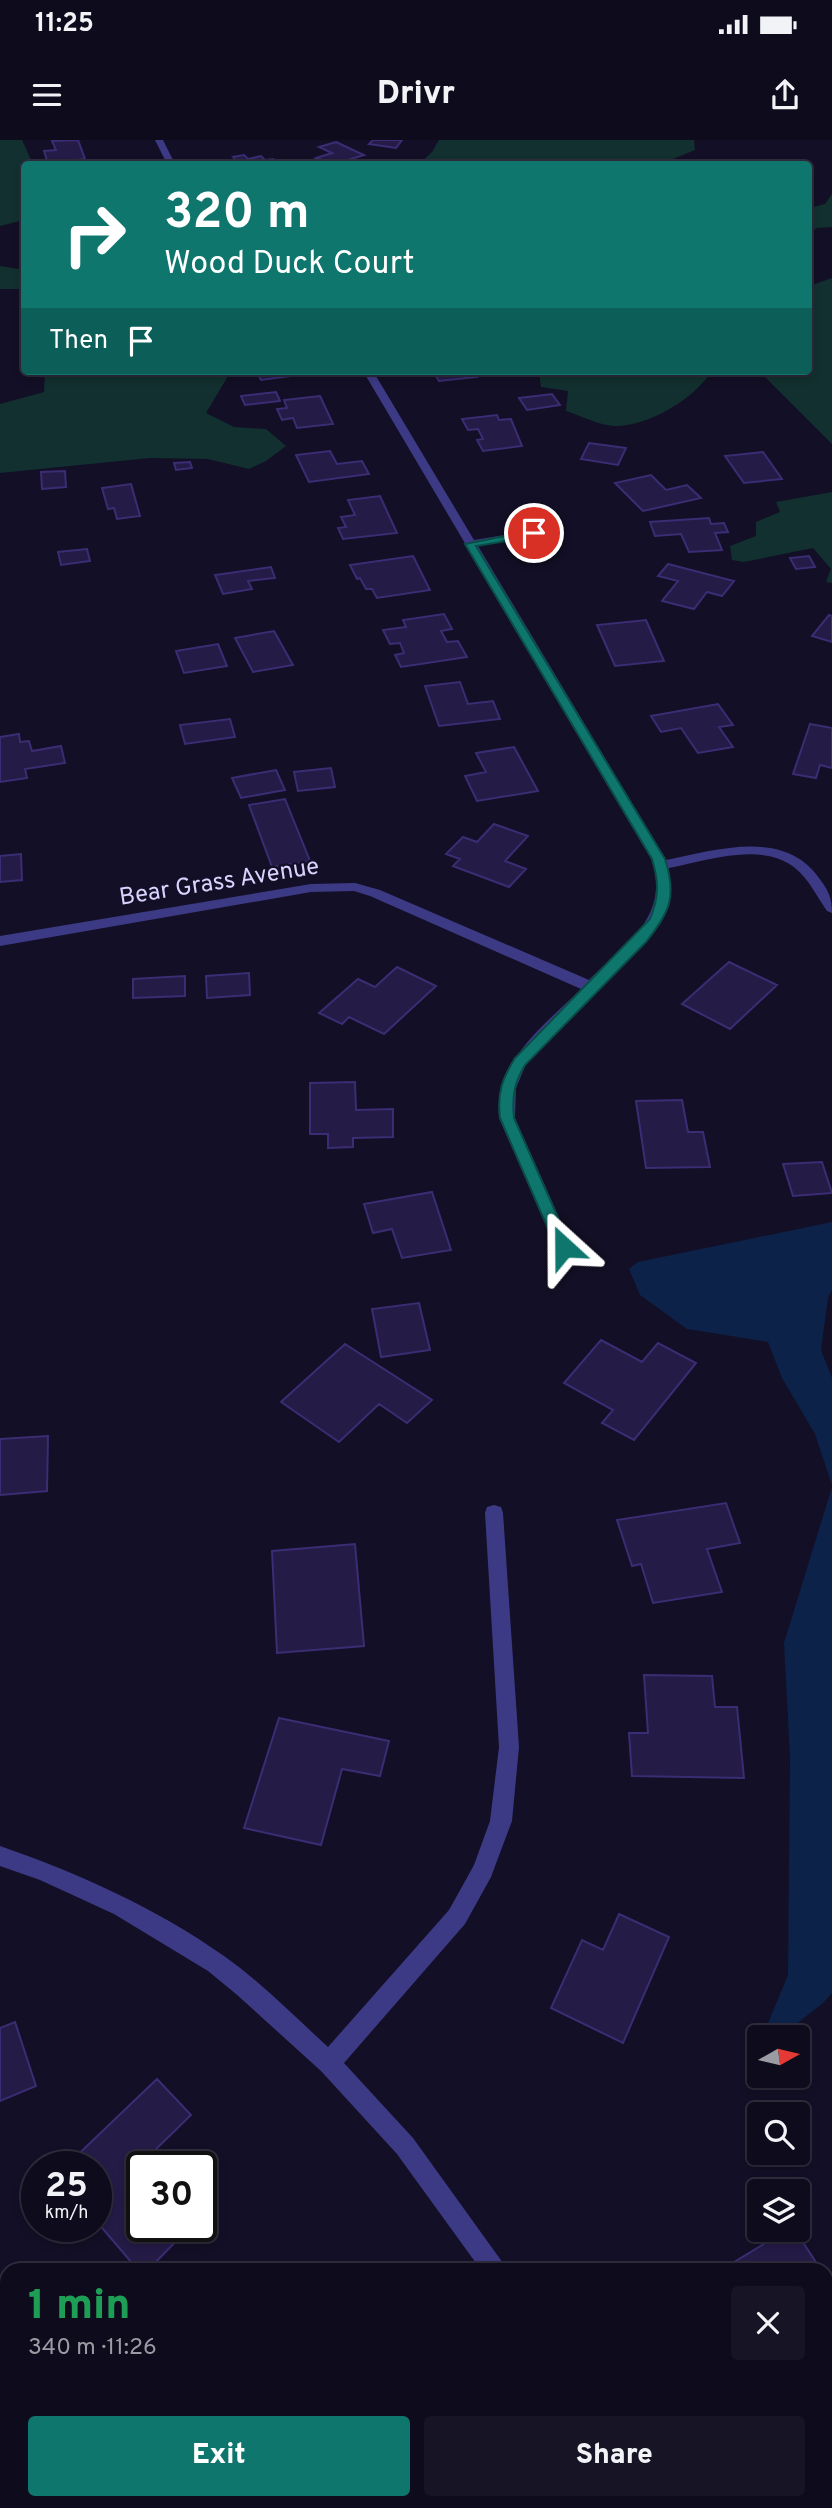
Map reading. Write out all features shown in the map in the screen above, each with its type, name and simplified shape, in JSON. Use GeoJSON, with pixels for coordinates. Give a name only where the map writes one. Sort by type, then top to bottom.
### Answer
{"type":"FeatureCollection","features":[{"type":"Feature","properties":{"kind":"street"},"geometry":{"type":"LineString","coordinates":[[159,140],[170,161]]}},
{"type":"Feature","properties":{"kind":"street"},"geometry":{"type":"LineString","coordinates":[[370,375],[661,865],[665,879],[664,900],[656,920],[520,1061],[509,1079],[505,1098],[507,1118],[564,1247]]}},
{"type":"Feature","properties":{"kind":"street"},"geometry":{"type":"LineString","coordinates":[[470,544],[555,530]]}},
{"type":"Feature","properties":{"kind":"street"},"geometry":{"type":"LineString","coordinates":[[661,865],[754,850],[783,854],[804,868],[832,908]]}},
{"type":"Feature","properties":{"kind":"street","name":"Bear Grass Avenue"},"geometry":{"type":"LineString","coordinates":[[0,941],[263,895],[311,888],[344,887],[375,893],[593,988]]}},
{"type":"Feature","properties":{"kind":"street"},"geometry":{"type":"LineString","coordinates":[[329,2063],[457,1917],[483,1870],[501,1821],[509,1747],[494,1513]]}},
{"type":"Feature","properties":{"kind":"street"},"geometry":{"type":"LineString","coordinates":[[0,1856],[45,1871],[122,1907],[216,1963],[329,2063],[405,2146],[492,2263]]}},
{"type":"Feature","properties":{"kind":"green space"},"geometry":{"type":"Polygon","coordinates":[[[0,140],[22,140],[32,161],[21,161],[21,221],[0,226],[0,140]]]}},
{"type":"Feature","properties":{"kind":"green space"},"geometry":{"type":"Polygon","coordinates":[[[439,140],[694,140],[695,150],[668,161],[422,161],[439,140]]]}},
{"type":"Feature","properties":{"kind":"green space"},"geometry":{"type":"Polygon","coordinates":[[[832,194],[832,227],[812,231],[812,207],[825,204],[832,194]]]}},
{"type":"Feature","properties":{"kind":"green space"},"geometry":{"type":"Polygon","coordinates":[[[0,266],[21,270],[21,289],[0,289],[0,266]]]}},
{"type":"Feature","properties":{"kind":"green space"},"geometry":{"type":"Polygon","coordinates":[[[832,278],[832,444],[763,375],[812,375],[812,285],[832,278]]]}},
{"type":"Feature","properties":{"kind":"green space"},"geometry":{"type":"Polygon","coordinates":[[[45,375],[229,375],[206,413],[234,427],[266,429],[286,446],[266,461],[249,469],[208,459],[150,458],[0,473],[0,404],[44,392],[45,375]]]}},
{"type":"Feature","properties":{"kind":"green space"},"geometry":{"type":"Polygon","coordinates":[[[539,375],[709,375],[694,392],[669,409],[641,422],[614,426],[566,411],[568,391],[541,387],[539,375]]]}},
{"type":"Feature","properties":{"kind":"green space"},"geometry":{"type":"Polygon","coordinates":[[[832,492],[832,583],[826,582],[831,569],[813,548],[744,562],[732,560],[730,546],[756,536],[756,522],[780,512],[776,502],[832,492]]]}},
{"type":"Feature","properties":{"kind":"water"},"geometry":{"type":"Polygon","coordinates":[[[832,1222],[832,1290],[828,1298],[821,1350],[832,1378],[832,1485],[815,1434],[782,1378],[768,1342],[687,1329],[640,1295],[629,1269],[638,1262],[832,1222]]]}},
{"type":"Feature","properties":{"kind":"water"},"geometry":{"type":"Polygon","coordinates":[[[832,1487],[832,1993],[795,2025],[767,2025],[788,1975],[790,1758],[784,1643],[832,1487]]]}},
{"type":"Feature","properties":{"kind":"building"},"geometry":{"type":"Polygon","coordinates":[[[78,140],[85,159],[47,161],[44,151],[56,150],[52,141],[78,140]]]}},
{"type":"Feature","properties":{"kind":"building"},"geometry":{"type":"Polygon","coordinates":[[[373,140],[402,140],[396,148],[369,144],[373,140]]]}},
{"type":"Feature","properties":{"kind":"building"},"geometry":{"type":"Polygon","coordinates":[[[336,142],[364,155],[345,161],[326,161],[316,158],[332,153],[319,147],[336,142]]]}},
{"type":"Feature","properties":{"kind":"building"},"geometry":{"type":"Polygon","coordinates":[[[244,155],[248,159],[261,156],[265,160],[275,161],[237,161],[233,157],[244,155]]]}},
{"type":"Feature","properties":{"kind":"building"},"geometry":{"type":"Polygon","coordinates":[[[258,375],[299,375],[261,380],[258,375]]]}},
{"type":"Feature","properties":{"kind":"building"},"geometry":{"type":"Polygon","coordinates":[[[435,375],[477,377],[439,381],[435,375]]]}},
{"type":"Feature","properties":{"kind":"building"},"geometry":{"type":"Polygon","coordinates":[[[276,392],[280,401],[245,405],[241,396],[276,392]]]}},
{"type":"Feature","properties":{"kind":"building"},"geometry":{"type":"Polygon","coordinates":[[[552,394],[560,405],[527,410],[519,398],[552,394]]]}},
{"type":"Feature","properties":{"kind":"building"},"geometry":{"type":"Polygon","coordinates":[[[320,396],[333,424],[297,428],[293,418],[282,420],[277,409],[287,408],[284,400],[320,396]]]}},
{"type":"Feature","properties":{"kind":"building"},"geometry":{"type":"Polygon","coordinates":[[[497,415],[499,420],[511,419],[522,446],[483,451],[477,440],[483,439],[478,429],[468,430],[462,419],[497,415]]]}},
{"type":"Feature","properties":{"kind":"building"},"geometry":{"type":"Polygon","coordinates":[[[589,443],[626,448],[618,465],[581,459],[589,443]]]}},
{"type":"Feature","properties":{"kind":"building"},"geometry":{"type":"Polygon","coordinates":[[[330,451],[337,464],[362,461],[369,474],[309,482],[296,455],[330,451]]]}},
{"type":"Feature","properties":{"kind":"building"},"geometry":{"type":"Polygon","coordinates":[[[763,452],[782,479],[744,483],[725,456],[763,452]]]}},
{"type":"Feature","properties":{"kind":"building"},"geometry":{"type":"Polygon","coordinates":[[[190,462],[192,468],[176,470],[174,463],[190,462]]]}},
{"type":"Feature","properties":{"kind":"building"},"geometry":{"type":"Polygon","coordinates":[[[65,471],[66,487],[42,489],[41,472],[65,471]]]}},
{"type":"Feature","properties":{"kind":"building"},"geometry":{"type":"Polygon","coordinates":[[[651,475],[666,490],[687,485],[701,498],[643,511],[615,483],[651,475]]]}},
{"type":"Feature","properties":{"kind":"building"},"geometry":{"type":"Polygon","coordinates":[[[131,484],[140,516],[117,519],[114,508],[108,509],[102,488],[131,484]]]}},
{"type":"Feature","properties":{"kind":"building"},"geometry":{"type":"Polygon","coordinates":[[[380,496],[397,533],[343,539],[338,528],[346,527],[341,517],[355,515],[348,500],[380,496]]]}},
{"type":"Feature","properties":{"kind":"building"},"geometry":{"type":"Polygon","coordinates":[[[709,518],[711,524],[724,523],[728,532],[715,533],[722,550],[689,552],[681,534],[655,536],[650,522],[709,518]]]}},
{"type":"Feature","properties":{"kind":"building"},"geometry":{"type":"Polygon","coordinates":[[[87,549],[90,561],[61,565],[58,552],[87,549]]]}},
{"type":"Feature","properties":{"kind":"building"},"geometry":{"type":"Polygon","coordinates":[[[413,556],[430,590],[377,598],[372,589],[366,589],[360,578],[357,579],[350,565],[413,556]]]}},
{"type":"Feature","properties":{"kind":"building"},"geometry":{"type":"Polygon","coordinates":[[[809,556],[815,567],[796,569],[790,558],[809,556]]]}},
{"type":"Feature","properties":{"kind":"building"},"geometry":{"type":"Polygon","coordinates":[[[668,564],[734,581],[722,596],[707,592],[694,609],[662,601],[678,581],[658,576],[668,564]]]}},
{"type":"Feature","properties":{"kind":"building"},"geometry":{"type":"Polygon","coordinates":[[[271,567],[275,578],[248,581],[252,589],[223,594],[215,575],[271,567]]]}},
{"type":"Feature","properties":{"kind":"building"},"geometry":{"type":"Polygon","coordinates":[[[444,614],[452,629],[441,631],[447,642],[458,641],[467,657],[401,667],[395,655],[404,653],[400,643],[390,644],[383,630],[406,627],[403,620],[444,614]]]}},
{"type":"Feature","properties":{"kind":"building"},"geometry":{"type":"Polygon","coordinates":[[[829,615],[832,616],[832,642],[812,636],[829,615]]]}},
{"type":"Feature","properties":{"kind":"building"},"geometry":{"type":"Polygon","coordinates":[[[646,620],[664,661],[615,666],[597,625],[646,620]]]}},
{"type":"Feature","properties":{"kind":"building"},"geometry":{"type":"Polygon","coordinates":[[[274,631],[293,665],[253,672],[235,638],[274,631]]]}},
{"type":"Feature","properties":{"kind":"building"},"geometry":{"type":"Polygon","coordinates":[[[218,644],[227,666],[184,673],[176,651],[218,644]]]}},
{"type":"Feature","properties":{"kind":"building"},"geometry":{"type":"Polygon","coordinates":[[[460,682],[468,704],[493,701],[500,719],[439,726],[425,686],[460,682]]]}},
{"type":"Feature","properties":{"kind":"building"},"geometry":{"type":"Polygon","coordinates":[[[718,704],[733,725],[719,727],[733,747],[698,753],[681,728],[661,732],[651,716],[718,704]]]}},
{"type":"Feature","properties":{"kind":"building"},"geometry":{"type":"Polygon","coordinates":[[[230,719],[235,737],[185,744],[180,725],[230,719]]]}},
{"type":"Feature","properties":{"kind":"building"},"geometry":{"type":"Polygon","coordinates":[[[810,724],[832,728],[832,768],[820,765],[816,778],[793,774],[810,724]]]}},
{"type":"Feature","properties":{"kind":"building"},"geometry":{"type":"Polygon","coordinates":[[[19,734],[20,742],[29,741],[32,751],[61,746],[65,763],[25,769],[27,778],[0,782],[0,737],[19,734]]]}},
{"type":"Feature","properties":{"kind":"building"},"geometry":{"type":"Polygon","coordinates":[[[514,747],[538,791],[477,801],[465,776],[486,772],[476,753],[514,747]]]}},
{"type":"Feature","properties":{"kind":"building"},"geometry":{"type":"Polygon","coordinates":[[[331,768],[335,787],[298,791],[294,772],[331,768]]]}},
{"type":"Feature","properties":{"kind":"building"},"geometry":{"type":"Polygon","coordinates":[[[276,770],[285,790],[241,798],[232,778],[276,770]]]}},
{"type":"Feature","properties":{"kind":"building"},"geometry":{"type":"Polygon","coordinates":[[[285,799],[310,861],[272,867],[249,805],[285,799]]]}},
{"type":"Feature","properties":{"kind":"building"},"geometry":{"type":"Polygon","coordinates":[[[494,824],[528,836],[505,861],[526,869],[509,887],[453,866],[460,859],[446,854],[463,837],[477,842],[494,824]]]}},
{"type":"Feature","properties":{"kind":"building"},"geometry":{"type":"Polygon","coordinates":[[[21,854],[22,880],[0,882],[0,856],[21,854]]]}},
{"type":"Feature","properties":{"kind":"building"},"geometry":{"type":"Polygon","coordinates":[[[729,962],[777,985],[730,1029],[682,1004],[729,962]]]}},
{"type":"Feature","properties":{"kind":"building"},"geometry":{"type":"Polygon","coordinates":[[[397,967],[436,986],[384,1034],[349,1017],[342,1024],[319,1013],[358,979],[375,987],[397,967]]]}},
{"type":"Feature","properties":{"kind":"building"},"geometry":{"type":"Polygon","coordinates":[[[249,973],[250,995],[207,998],[206,976],[249,973]]]}},
{"type":"Feature","properties":{"kind":"building"},"geometry":{"type":"Polygon","coordinates":[[[185,976],[185,996],[133,998],[133,979],[185,976]]]}},
{"type":"Feature","properties":{"kind":"building"},"geometry":{"type":"Polygon","coordinates":[[[355,1082],[356,1110],[393,1109],[393,1137],[353,1138],[353,1147],[328,1148],[328,1134],[310,1134],[310,1083],[355,1082]]]}},
{"type":"Feature","properties":{"kind":"building"},"geometry":{"type":"Polygon","coordinates":[[[682,1100],[688,1132],[703,1132],[710,1167],[646,1168],[636,1101],[682,1100]]]}},
{"type":"Feature","properties":{"kind":"building"},"geometry":{"type":"Polygon","coordinates":[[[822,1162],[832,1193],[793,1196],[783,1164],[822,1162]]]}},
{"type":"Feature","properties":{"kind":"building"},"geometry":{"type":"Polygon","coordinates":[[[432,1192],[451,1250],[402,1258],[392,1229],[373,1233],[364,1204],[432,1192]]]}},
{"type":"Feature","properties":{"kind":"building"},"geometry":{"type":"Polygon","coordinates":[[[419,1303],[430,1350],[381,1357],[372,1309],[419,1303]]]}},
{"type":"Feature","properties":{"kind":"building"},"geometry":{"type":"Polygon","coordinates":[[[601,1340],[642,1362],[658,1343],[696,1363],[634,1440],[602,1423],[613,1410],[564,1383],[601,1340]]]}},
{"type":"Feature","properties":{"kind":"building"},"geometry":{"type":"Polygon","coordinates":[[[345,1344],[432,1400],[407,1423],[379,1404],[339,1442],[281,1402],[345,1344]]]}},
{"type":"Feature","properties":{"kind":"building"},"geometry":{"type":"Polygon","coordinates":[[[48,1436],[47,1491],[0,1495],[0,1439],[48,1436]]]}},
{"type":"Feature","properties":{"kind":"building"},"geometry":{"type":"Polygon","coordinates":[[[726,1503],[740,1543],[707,1549],[722,1592],[653,1603],[641,1564],[632,1566],[617,1520],[726,1503]]]}},
{"type":"Feature","properties":{"kind":"building"},"geometry":{"type":"Polygon","coordinates":[[[355,1544],[364,1646],[277,1653],[272,1551],[355,1544]]]}},
{"type":"Feature","properties":{"kind":"building"},"geometry":{"type":"Polygon","coordinates":[[[644,1675],[712,1676],[715,1707],[737,1707],[744,1778],[632,1776],[629,1733],[648,1733],[644,1675]]]}},
{"type":"Feature","properties":{"kind":"building"},"geometry":{"type":"Polygon","coordinates":[[[279,1718],[389,1741],[380,1776],[342,1769],[321,1845],[244,1828],[279,1718]]]}},
{"type":"Feature","properties":{"kind":"building"},"geometry":{"type":"Polygon","coordinates":[[[619,1914],[669,1937],[623,2043],[551,2008],[582,1940],[603,1950],[619,1914]]]}},
{"type":"Feature","properties":{"kind":"building"},"geometry":{"type":"Polygon","coordinates":[[[15,2022],[36,2086],[0,2101],[0,2028],[15,2022]]]}},
{"type":"Feature","properties":{"kind":"building"},"geometry":{"type":"Polygon","coordinates":[[[157,2079],[191,2115],[154,2151],[126,2151],[126,2242],[175,2242],[155,2263],[132,2263],[112,2240],[112,2151],[82,2151],[157,2079]]]}},
{"type":"Feature","properties":{"kind":"building"},"geometry":{"type":"Polygon","coordinates":[[[767,2242],[803,2242],[816,2263],[733,2263],[767,2242]]]}},
{"type":"Feature","properties":{"kind":"route"},"geometry":{"type":"LineString","coordinates":[[534,533],[470,544],[659,859],[665,879],[664,900],[656,920],[537,1047],[520,1061],[509,1079],[505,1098],[507,1118],[564,1247]]}}]}
